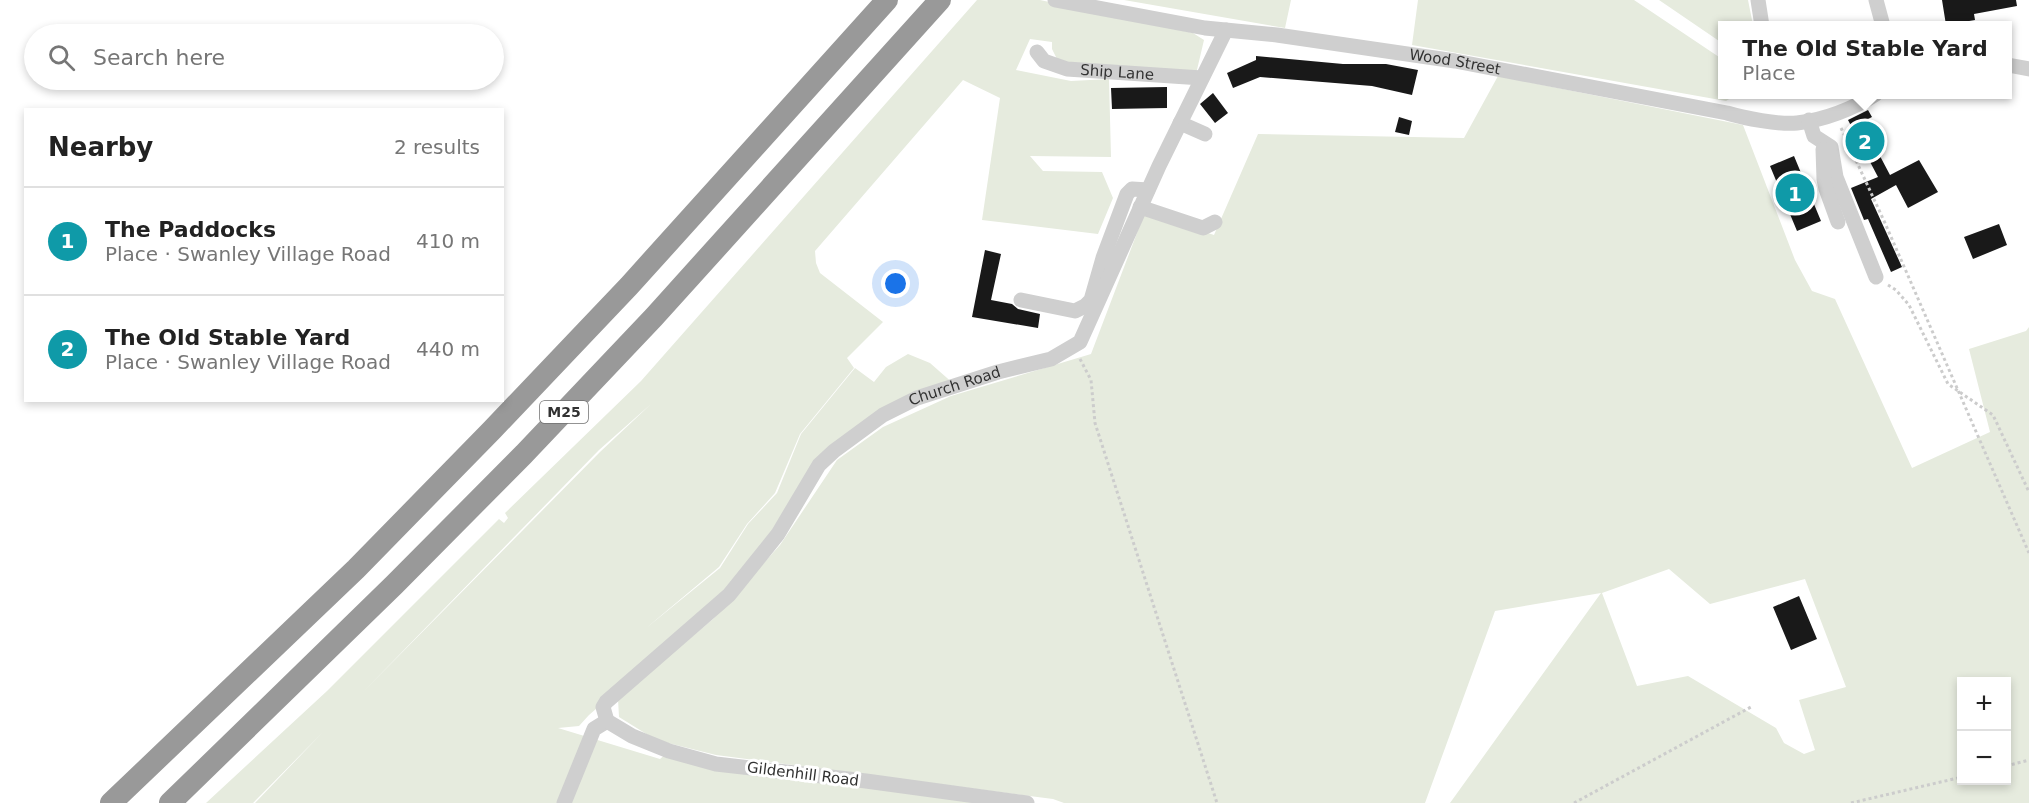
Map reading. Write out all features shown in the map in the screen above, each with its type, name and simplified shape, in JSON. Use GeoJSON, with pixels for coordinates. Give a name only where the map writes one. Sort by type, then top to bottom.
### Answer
{"type":"FeatureCollection","features":[{"type":"Feature","properties":{"kind":"highway","name":"M25"},"geometry":{"type":"LineString","coordinates":[[111,803],[356,569],[484,438],[629,286],[887,0]]}},
{"type":"Feature","properties":{"kind":"highway","name":"M25"},"geometry":{"type":"LineString","coordinates":[[170,803],[394,585],[524,454],[654,317],[940,1]]}},
{"type":"Feature","properties":{"kind":"street","name":"Wood Street"},"geometry":{"type":"LineString","coordinates":[[1055,0],[1205,28],[1286,36],[1455,61],[1741,117],[1773,121],[1795,123],[1809,120],[1840,112],[1866,99]]}},
{"type":"Feature","properties":{"kind":"street"},"geometry":{"type":"LineString","coordinates":[[1758,0],[1761,21]]}},
{"type":"Feature","properties":{"kind":"street"},"geometry":{"type":"LineString","coordinates":[[1876,0],[1882,21]]}},
{"type":"Feature","properties":{"kind":"street"},"geometry":{"type":"LineString","coordinates":[[1074,347],[1086,331],[1140,207],[1226,30]]}},
{"type":"Feature","properties":{"kind":"street","name":"Ship Lane"},"geometry":{"type":"LineString","coordinates":[[1037,52],[1044,61],[1067,69],[1202,78]]}},
{"type":"Feature","properties":{"kind":"street"},"geometry":{"type":"LineString","coordinates":[[2012,66],[2029,69]]}},
{"type":"Feature","properties":{"kind":"street"},"geometry":{"type":"LineString","coordinates":[[1809,120],[1814,136],[1831,147],[1836,177],[1876,277]]}},
{"type":"Feature","properties":{"kind":"street"},"geometry":{"type":"LineString","coordinates":[[1180,123],[1205,134]]}},
{"type":"Feature","properties":{"kind":"street"},"geometry":{"type":"LineString","coordinates":[[1821,141],[1826,189],[1838,222]]}},
{"type":"Feature","properties":{"kind":"street"},"geometry":{"type":"LineString","coordinates":[[1021,300],[1075,311],[1085,306],[1091,300],[1103,258],[1127,194],[1132,189],[1148,190]]}},
{"type":"Feature","properties":{"kind":"street"},"geometry":{"type":"LineString","coordinates":[[1140,207],[1203,228],[1215,222]]}},
{"type":"Feature","properties":{"kind":"street","name":"Church Road"},"geometry":{"type":"LineString","coordinates":[[607,721],[603,707],[606,702],[729,595],[778,534],[819,465],[834,450],[883,415],[917,398],[998,372],[1051,359],[1074,347]]}},
{"type":"Feature","properties":{"kind":"street"},"geometry":{"type":"LineString","coordinates":[[564,803],[594,729],[607,721]]}},
{"type":"Feature","properties":{"kind":"street","name":"Gildenhill Road"},"geometry":{"type":"LineString","coordinates":[[607,721],[632,736],[669,751],[716,764],[1027,803]]}},
{"type":"Feature","properties":{"kind":"path"},"geometry":{"type":"LineString","coordinates":[[1840,112],[1839,123],[1961,394],[2029,553]]}},
{"type":"Feature","properties":{"kind":"path"},"geometry":{"type":"LineString","coordinates":[[1876,277],[1896,290],[1909,305],[1948,384],[1993,415],[2029,492]]}},
{"type":"Feature","properties":{"kind":"path"},"geometry":{"type":"LineString","coordinates":[[1074,347],[1091,380],[1095,423],[1217,803]]}},
{"type":"Feature","properties":{"kind":"path"},"geometry":{"type":"LineString","coordinates":[[1574,803],[1751,707]]}},
{"type":"Feature","properties":{"kind":"path"},"geometry":{"type":"LineString","coordinates":[[2011,765],[2029,760]]}},
{"type":"Feature","properties":{"kind":"path"},"geometry":{"type":"LineString","coordinates":[[1851,803],[1957,778]]}},
{"type":"Feature","properties":{"kind":"shaded area"},"geometry":{"type":"Polygon","coordinates":[[[977,0],[1040,0],[1193,33],[1204,40],[1196,74],[1058,61],[1052,49],[1052,42],[1030,39],[1016,70],[1071,81],[1109,79],[1111,157],[1030,156],[1043,171],[1102,172],[1113,198],[1098,234],[982,220],[1000,98],[963,80],[815,251],[820,273],[883,322],[847,358],[854,368],[800,434],[775,493],[747,524],[719,567],[645,629],[720,568],[748,524],[777,493],[801,434],[855,368],[874,382],[886,367],[908,354],[930,363],[955,385],[833,449],[728,594],[579,726],[558,728],[660,759],[668,752],[1018,803],[255,803],[323,732],[253,803],[206,803],[327,691],[499,519],[504,523],[508,518],[505,513],[641,381],[977,0]],[[651,404],[599,450],[362,693],[600,452],[651,404]]]}},
{"type":"Feature","properties":{"kind":"shaded area"},"geometry":{"type":"Polygon","coordinates":[[[1124,0],[1291,0],[1285,28],[1124,0]]]}},
{"type":"Feature","properties":{"kind":"shaded area"},"geometry":{"type":"Polygon","coordinates":[[[1418,0],[1634,0],[1718,56],[1718,99],[1729,99],[1726,101],[1412,45],[1418,0]]]}},
{"type":"Feature","properties":{"kind":"shaded area"},"geometry":{"type":"Polygon","coordinates":[[[1659,0],[1748,0],[1752,21],[1718,21],[1718,40],[1659,0]]]}},
{"type":"Feature","properties":{"kind":"shaded area"},"geometry":{"type":"Polygon","coordinates":[[[1498,76],[1743,125],[1795,260],[1812,291],[1835,299],[1912,468],[1990,432],[1969,349],[2026,331],[2029,327],[2029,803],[1450,803],[1601,593],[1495,611],[1425,803],[1064,803],[1053,799],[716,755],[656,740],[619,717],[618,699],[713,619],[780,545],[837,460],[883,427],[951,396],[1091,354],[1145,212],[1214,235],[1258,134],[1464,138],[1498,76]],[[1669,569],[1602,593],[1637,686],[1688,676],[1776,728],[1784,743],[1804,754],[1815,750],[1799,700],[1846,687],[1805,579],[1710,604],[1669,569]]]}},
{"type":"Feature","properties":{"kind":"building"},"geometry":{"type":"Polygon","coordinates":[[[1942,0],[2016,0],[2017,6],[1974,14],[1975,20],[1945,21],[1942,0]]]}},
{"type":"Feature","properties":{"kind":"building"},"geometry":{"type":"Polygon","coordinates":[[[1256,56],[1343,64],[1386,64],[1418,70],[1412,95],[1372,86],[1260,77],[1233,88],[1227,73],[1256,60],[1256,56]]]}},
{"type":"Feature","properties":{"kind":"building"},"geometry":{"type":"Polygon","coordinates":[[[1167,87],[1167,108],[1112,109],[1111,88],[1167,87]]]}},
{"type":"Feature","properties":{"kind":"building"},"geometry":{"type":"Polygon","coordinates":[[[1213,93],[1228,113],[1215,123],[1200,104],[1213,93]]]}},
{"type":"Feature","properties":{"kind":"building"},"geometry":{"type":"Polygon","coordinates":[[[1868,110],[1872,117],[1862,122],[1890,175],[1919,160],[1938,192],[1908,208],[1896,185],[1871,199],[1902,267],[1891,272],[1868,219],[1864,220],[1851,188],[1878,177],[1848,120],[1868,110]]]}},
{"type":"Feature","properties":{"kind":"building"},"geometry":{"type":"Polygon","coordinates":[[[1399,117],[1412,121],[1409,135],[1395,132],[1399,117]]]}},
{"type":"Feature","properties":{"kind":"building"},"geometry":{"type":"Polygon","coordinates":[[[1794,156],[1821,221],[1797,231],[1770,166],[1794,156]]]}},
{"type":"Feature","properties":{"kind":"building"},"geometry":{"type":"Polygon","coordinates":[[[1999,224],[2007,245],[1973,259],[1964,237],[1999,224]]]}},
{"type":"Feature","properties":{"kind":"building"},"geometry":{"type":"Polygon","coordinates":[[[985,250],[1001,254],[991,300],[1012,304],[1018,309],[1040,314],[1038,328],[972,317],[985,250]]]}},
{"type":"Feature","properties":{"kind":"building"},"geometry":{"type":"Polygon","coordinates":[[[1799,596],[1817,639],[1791,650],[1773,607],[1799,596]]]}},
{"type":"Feature","properties":{"kind":"place","name":"The Old Stable Yard"},"geometry":{"type":"Point","coordinates":[1865,141]}},
{"type":"Feature","properties":{"kind":"place","name":"The Paddocks"},"geometry":{"type":"Point","coordinates":[1795,193]}}]}
